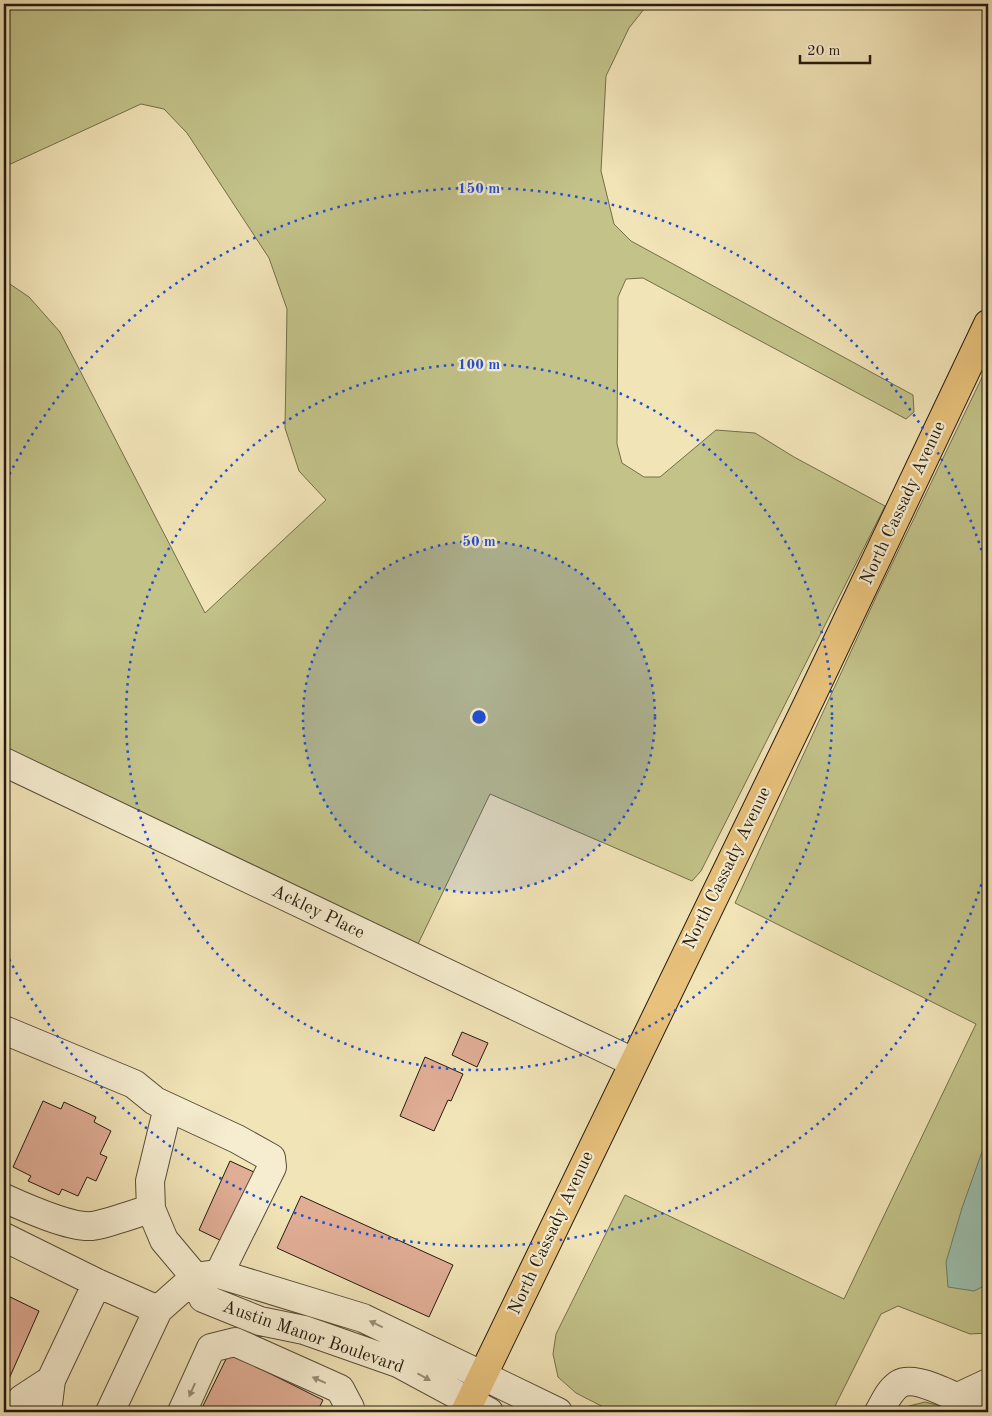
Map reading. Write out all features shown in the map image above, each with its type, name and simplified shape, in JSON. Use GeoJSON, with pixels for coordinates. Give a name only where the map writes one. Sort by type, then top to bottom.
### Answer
{"type":"FeatureCollection","features":[{"type":"Feature","properties":{"kind":"main road","name":"North Cassady Avenue"},"geometry":{"type":"LineString","coordinates":[[474,1409],[483,1376],[633,1062],[811,697],[988,324]]}},
{"type":"Feature","properties":{"kind":"street","name":"Ackley Place"},"geometry":{"type":"LineString","coordinates":[[4,762],[633,1062]]}},
{"type":"Feature","properties":{"kind":"street"},"geometry":{"type":"LineString","coordinates":[[4,1030],[134,1084],[155,1101],[237,1139],[271,1158],[272,1168],[207,1275],[158,1310],[110,1412]]}},
{"type":"Feature","properties":{"kind":"street","name":"Austin Manor Boulevard"},"geometry":{"type":"LineString","coordinates":[[168,1108],[150,1181],[152,1209],[164,1240],[207,1275],[363,1318],[558,1412]]}},
{"type":"Feature","properties":{"kind":"street"},"geometry":{"type":"LineString","coordinates":[[4,1198],[78,1225],[92,1226],[152,1209]]}},
{"type":"Feature","properties":{"kind":"street"},"geometry":{"type":"LineString","coordinates":[[4,1237],[97,1283],[158,1310]]}},
{"type":"Feature","properties":{"kind":"street","name":"Austin Manor Boulevard"},"geometry":{"type":"LineString","coordinates":[[207,1275],[203,1298],[260,1321],[304,1330],[398,1363],[474,1409]]}},
{"type":"Feature","properties":{"kind":"street"},"geometry":{"type":"LineString","coordinates":[[47,1412],[50,1380],[97,1283]]}},
{"type":"Feature","properties":{"kind":"street"},"geometry":{"type":"LineString","coordinates":[[182,1412],[212,1348],[235,1342],[340,1389],[350,1408],[349,1412]]}},
{"type":"Feature","properties":{"kind":"street"},"geometry":{"type":"LineString","coordinates":[[22,1399],[50,1380]]}},
{"type":"Feature","properties":{"kind":"street"},"geometry":{"type":"LineString","coordinates":[[879,1412],[888,1394],[901,1383],[920,1382],[986,1412]]}},
{"type":"Feature","properties":{"kind":"street"},"geometry":{"type":"LineString","coordinates":[[956,1398],[988,1383]]}},
{"type":"Feature","properties":{"kind":"green space"},"geometry":{"type":"Polygon","coordinates":[[[4,4],[397,4],[410,8],[430,10],[449,4],[648,4],[629,28],[606,76],[601,171],[614,224],[631,241],[913,395],[914,412],[906,419],[643,278],[626,279],[618,297],[617,444],[622,463],[644,477],[660,477],[716,430],[755,433],[794,457],[885,506],[701,871],[692,881],[490,794],[418,944],[4,749],[4,280],[29,297],[60,332],[205,613],[326,500],[299,471],[285,428],[287,309],[269,258],[187,133],[164,109],[141,104],[4,167],[4,4]]]}},
{"type":"Feature","properties":{"kind":"green space"},"geometry":{"type":"Polygon","coordinates":[[[988,365],[988,1333],[970,1334],[898,1306],[881,1314],[832,1412],[613,1412],[576,1393],[558,1377],[553,1354],[556,1334],[625,1195],[844,1299],[976,1024],[735,903],[877,595],[988,365]]]}},
{"type":"Feature","properties":{"kind":"green space"},"geometry":{"type":"Polygon","coordinates":[[[925,1402],[949,1408],[949,1412],[901,1412],[909,1406],[925,1402]]]}},
{"type":"Feature","properties":{"kind":"shaded area"},"geometry":{"type":"Polygon","coordinates":[[[397,4],[449,4],[436,9],[423,10],[397,4]]]}},
{"type":"Feature","properties":{"kind":"shaded area"},"geometry":{"type":"Polygon","coordinates":[[[988,1142],[988,1284],[974,1291],[948,1287],[946,1262],[962,1208],[983,1149],[988,1142]]]}},
{"type":"Feature","properties":{"kind":"building"},"geometry":{"type":"Polygon","coordinates":[[[462,1032],[488,1043],[477,1067],[452,1055],[462,1032]]]}},
{"type":"Feature","properties":{"kind":"building"},"geometry":{"type":"Polygon","coordinates":[[[425,1057],[463,1074],[451,1101],[448,1100],[434,1131],[400,1116],[425,1057]]]}},
{"type":"Feature","properties":{"kind":"building"},"geometry":{"type":"Polygon","coordinates":[[[43,1101],[61,1109],[64,1102],[96,1117],[94,1122],[111,1131],[100,1154],[107,1157],[96,1181],[87,1177],[78,1196],[62,1189],[59,1195],[28,1181],[31,1176],[13,1167],[43,1101]]]}},
{"type":"Feature","properties":{"kind":"building"},"geometry":{"type":"Polygon","coordinates":[[[230,1161],[256,1173],[224,1242],[199,1230],[230,1161]]]}},
{"type":"Feature","properties":{"kind":"building"},"geometry":{"type":"Polygon","coordinates":[[[301,1196],[453,1265],[429,1317],[277,1248],[301,1196]]]}},
{"type":"Feature","properties":{"kind":"building"},"geometry":{"type":"Polygon","coordinates":[[[4,1294],[39,1311],[4,1390],[4,1294]]]}},
{"type":"Feature","properties":{"kind":"building"},"geometry":{"type":"Polygon","coordinates":[[[229,1353],[323,1400],[317,1412],[200,1412],[229,1353]]]}}]}
